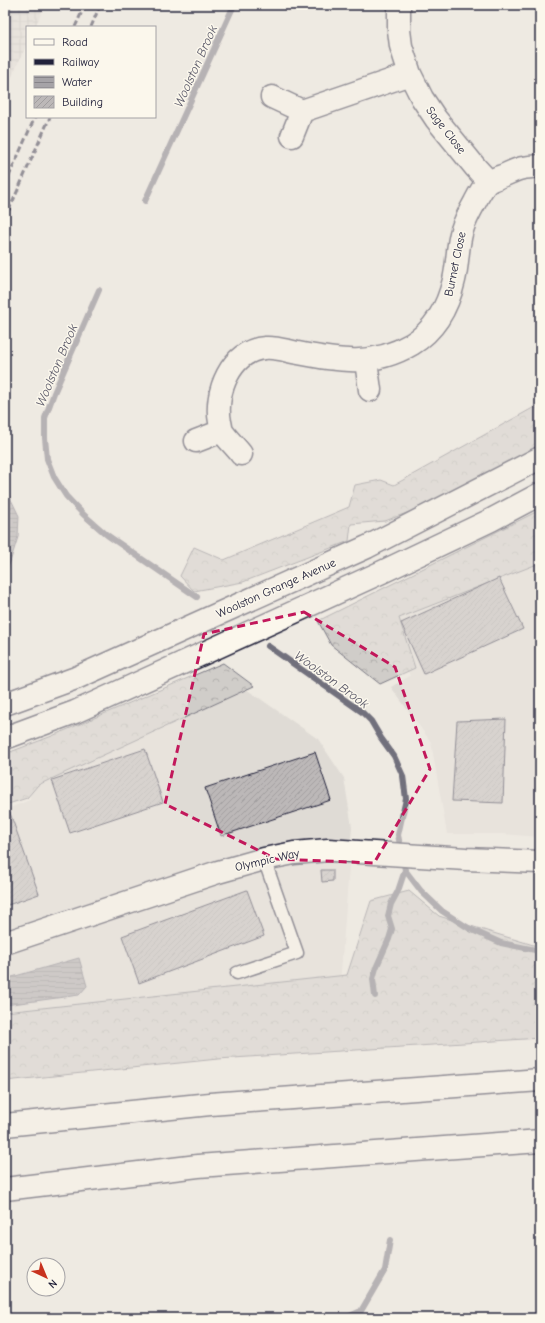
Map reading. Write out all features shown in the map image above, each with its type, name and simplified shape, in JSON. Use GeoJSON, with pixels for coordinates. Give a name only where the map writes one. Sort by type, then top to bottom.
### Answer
{"type":"FeatureCollection","features":[{"type":"Feature","properties":{"kind":"main road","name":"Sage Close"},"geometry":{"type":"LineString","coordinates":[[399,5],[399,30],[401,46],[410,74],[422,98],[436,119],[489,182]]}},
{"type":"Feature","properties":{"kind":"main road"},"geometry":{"type":"LineString","coordinates":[[272,98],[302,111],[410,74]]}},
{"type":"Feature","properties":{"kind":"main road"},"geometry":{"type":"LineString","coordinates":[[292,136],[302,111]]}},
{"type":"Feature","properties":{"kind":"main road"},"geometry":{"type":"LineString","coordinates":[[489,182],[520,169],[540,166]]}},
{"type":"Feature","properties":{"kind":"main road","name":"Burnet Close"},"geometry":{"type":"LineString","coordinates":[[222,431],[219,416],[219,399],[221,388],[233,365],[252,351],[264,348],[275,348],[322,358],[366,361],[394,353],[413,344],[427,332],[439,318],[448,301],[454,279],[462,229],[478,196],[489,182]]}},
{"type":"Feature","properties":{"kind":"main road"},"geometry":{"type":"LineString","coordinates":[[366,361],[370,390]]}},
{"type":"Feature","properties":{"kind":"main road"},"geometry":{"type":"LineString","coordinates":[[196,441],[222,431],[242,454]]}},
{"type":"Feature","properties":{"kind":"main road","name":"Woolston Grange Avenue"},"geometry":{"type":"LineString","coordinates":[[5,704],[76,678],[367,547],[540,458]]}},
{"type":"Feature","properties":{"kind":"main road"},"geometry":{"type":"LineString","coordinates":[[5,738],[90,706],[382,572],[491,520],[540,494]]}},
{"type":"Feature","properties":{"kind":"main road","name":"Olympic Way"},"geometry":{"type":"LineString","coordinates":[[5,943],[190,881],[264,859],[294,853],[328,850],[540,862]]}},
{"type":"Feature","properties":{"kind":"main road"},"geometry":{"type":"LineString","coordinates":[[5,1125],[210,1104],[540,1080]]}},
{"type":"Feature","properties":{"kind":"main road"},"geometry":{"type":"LineString","coordinates":[[5,1189],[198,1166],[540,1141]]}},
{"type":"Feature","properties":{"kind":"lane"},"geometry":{"type":"LineString","coordinates":[[237,973],[297,953],[264,859]]}},
{"type":"Feature","properties":{"kind":"highlighted area"},"geometry":{"type":"Polygon","coordinates":[[[304,612],[395,667],[430,769],[374,863],[276,859],[165,804],[204,634],[304,612]]]}},
{"type":"Feature","properties":{"kind":"shaded area"},"geometry":{"type":"Polygon","coordinates":[[[5,5],[45,5],[35,26],[26,26],[26,46],[5,91],[5,5]]]}},
{"type":"Feature","properties":{"kind":"shaded area"},"geometry":{"type":"Polygon","coordinates":[[[540,526],[540,837],[502,834],[447,834],[431,742],[391,687],[410,676],[383,607],[540,526]]]}},
{"type":"Feature","properties":{"kind":"shaded area"},"geometry":{"type":"Polygon","coordinates":[[[246,689],[318,739],[344,778],[352,827],[340,984],[5,1011],[5,810],[30,800],[31,780],[246,689]]]}},
{"type":"Feature","properties":{"kind":"green space"},"geometry":{"type":"Polygon","coordinates":[[[540,404],[540,446],[412,511],[385,521],[351,524],[349,541],[243,582],[194,591],[180,576],[194,547],[224,560],[349,507],[355,485],[381,480],[394,485],[540,404]]]}},
{"type":"Feature","properties":{"kind":"green space"},"geometry":{"type":"Polygon","coordinates":[[[540,510],[540,563],[399,618],[415,668],[380,684],[331,645],[318,621],[540,510]]]}},
{"type":"Feature","properties":{"kind":"green space"},"geometry":{"type":"Polygon","coordinates":[[[223,663],[254,686],[38,785],[27,798],[5,805],[5,754],[52,736],[223,663]]]}},
{"type":"Feature","properties":{"kind":"green space"},"geometry":{"type":"Polygon","coordinates":[[[409,891],[439,916],[540,947],[540,1038],[218,1059],[5,1081],[5,1012],[347,975],[371,901],[409,891]]]}},
{"type":"Feature","properties":{"kind":"water"},"geometry":{"type":"Polygon","coordinates":[[[5,487],[19,516],[18,537],[5,578],[5,487]]]}},
{"type":"Feature","properties":{"kind":"water"},"geometry":{"type":"Polygon","coordinates":[[[79,958],[87,986],[79,995],[5,1005],[5,979],[79,958]]]}},
{"type":"Feature","properties":{"kind":"building"},"geometry":{"type":"Polygon","coordinates":[[[499,578],[523,629],[424,674],[401,623],[499,578]]]}},
{"type":"Feature","properties":{"kind":"building"},"geometry":{"type":"Polygon","coordinates":[[[506,719],[503,803],[452,801],[457,721],[506,719]]]}},
{"type":"Feature","properties":{"kind":"building"},"geometry":{"type":"Polygon","coordinates":[[[145,749],[163,802],[70,833],[52,780],[145,749]]]}},
{"type":"Feature","properties":{"kind":"building"},"geometry":{"type":"Polygon","coordinates":[[[315,752],[331,800],[221,836],[205,788],[315,752]]]}},
{"type":"Feature","properties":{"kind":"building"},"geometry":{"type":"Polygon","coordinates":[[[10,813],[39,894],[5,906],[5,815],[10,813]]]}},
{"type":"Feature","properties":{"kind":"building"},"geometry":{"type":"Polygon","coordinates":[[[321,870],[333,870],[333,881],[322,882],[321,870]]]}},
{"type":"Feature","properties":{"kind":"building"},"geometry":{"type":"Polygon","coordinates":[[[247,890],[264,936],[139,983],[122,936],[247,890]]]}},
{"type":"Feature","properties":{"kind":"waterway","name":"Woolston Brook"},"geometry":{"type":"LineString","coordinates":[[145,201],[234,5]]}},
{"type":"Feature","properties":{"kind":"waterway","name":"Woolston Brook"},"geometry":{"type":"LineString","coordinates":[[99,290],[54,393],[45,418],[47,459],[54,477],[66,496],[84,515],[107,535],[197,597]]}},
{"type":"Feature","properties":{"kind":"waterway","name":"Woolston Brook"},"geometry":{"type":"LineString","coordinates":[[268,646],[362,712],[371,721],[394,756],[403,776],[406,799],[398,835],[405,870],[421,891],[442,911],[470,929],[501,943],[540,951]]}},
{"type":"Feature","properties":{"kind":"waterway"},"geometry":{"type":"LineString","coordinates":[[375,996],[373,979],[392,929],[388,916],[391,904],[398,891],[405,870]]}},
{"type":"Feature","properties":{"kind":"waterway"},"geometry":{"type":"LineString","coordinates":[[345,1318],[361,1311],[385,1270],[390,1240]]}},
{"type":"Feature","properties":{"kind":"railway"},"geometry":{"type":"LineString","coordinates":[[75,26],[85,5]]}},
{"type":"Feature","properties":{"kind":"railway"},"geometry":{"type":"LineString","coordinates":[[91,26],[100,5]]}},
{"type":"Feature","properties":{"kind":"railway"},"geometry":{"type":"LineString","coordinates":[[5,185],[35,118]]}},
{"type":"Feature","properties":{"kind":"railway"},"geometry":{"type":"LineString","coordinates":[[5,219],[50,118]]}}]}
